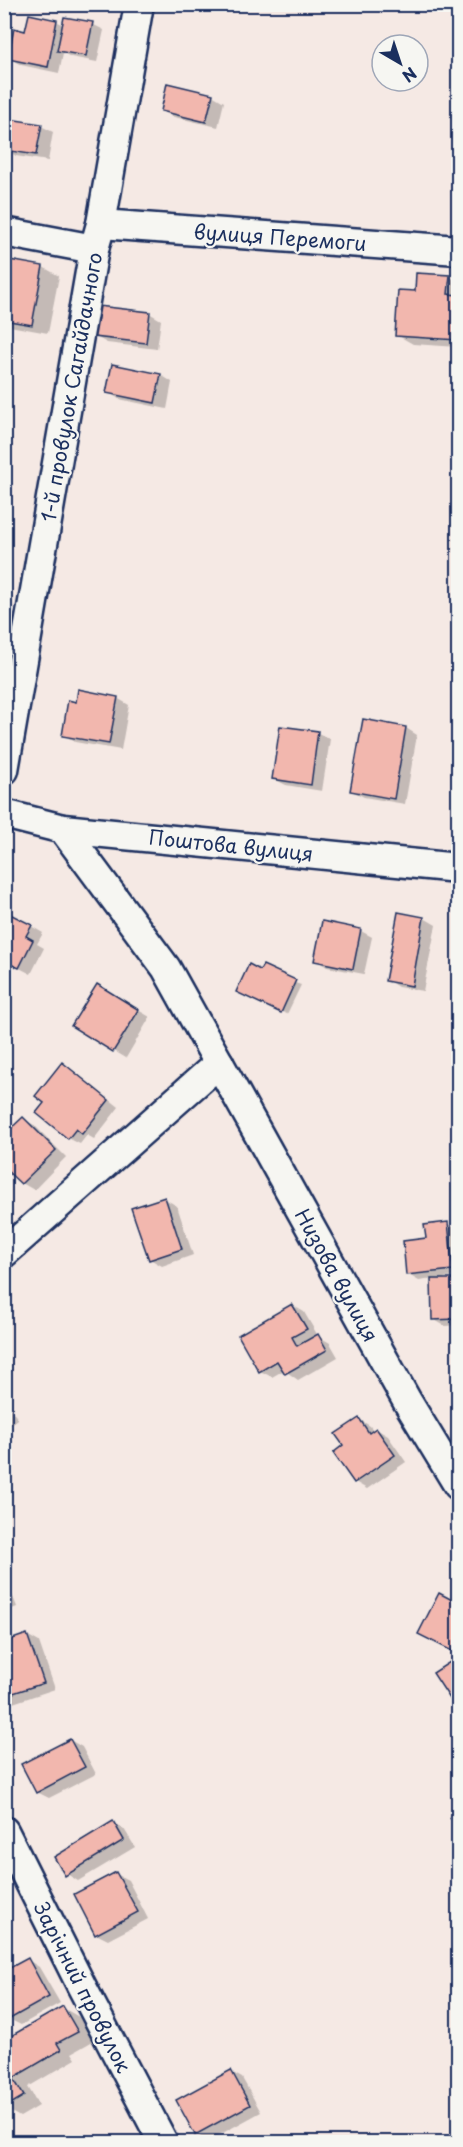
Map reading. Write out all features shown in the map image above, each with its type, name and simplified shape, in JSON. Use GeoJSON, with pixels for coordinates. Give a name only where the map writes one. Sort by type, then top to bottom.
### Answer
{"type":"FeatureCollection","features":[{"type":"Feature","properties":{"kind":"street","name":"1-й провулок Сагайдачного"},"geometry":{"type":"LineString","coordinates":[[4,770],[139,4]]}},
{"type":"Feature","properties":{"kind":"street","name":"вулиця Перемоги"},"geometry":{"type":"LineString","coordinates":[[4,232],[459,250]]}},
{"type":"Feature","properties":{"kind":"street","name":"Поштова вулиця"},"geometry":{"type":"LineString","coordinates":[[4,814],[63,829],[459,868]]}},
{"type":"Feature","properties":{"kind":"street","name":"Низова вулиця"},"geometry":{"type":"LineString","coordinates":[[63,829],[165,968],[407,1401],[459,1485]]}},
{"type":"Feature","properties":{"kind":"street"},"geometry":{"type":"LineString","coordinates":[[4,1253],[219,1063]]}},
{"type":"Feature","properties":{"kind":"street","name":"Зарічний провулок"},"geometry":{"type":"LineString","coordinates":[[4,1830],[163,2142]]}},
{"type":"Feature","properties":{"kind":"building"},"geometry":{"type":"Polygon","coordinates":[[[29,14],[57,20],[48,67],[8,59],[14,28],[25,31],[29,14]]]}},
{"type":"Feature","properties":{"kind":"building"},"geometry":{"type":"Polygon","coordinates":[[[64,17],[93,22],[86,56],[57,51],[64,17]]]}},
{"type":"Feature","properties":{"kind":"building"},"geometry":{"type":"Polygon","coordinates":[[[167,83],[213,94],[206,122],[161,111],[167,83]]]}},
{"type":"Feature","properties":{"kind":"building"},"geometry":{"type":"Polygon","coordinates":[[[9,119],[42,124],[36,155],[4,150],[9,119]]]}},
{"type":"Feature","properties":{"kind":"building"},"geometry":{"type":"Polygon","coordinates":[[[4,259],[43,266],[32,325],[4,320],[4,259]]]}},
{"type":"Feature","properties":{"kind":"building"},"geometry":{"type":"Polygon","coordinates":[[[416,273],[450,275],[448,294],[458,295],[458,340],[395,336],[398,290],[415,291],[416,273]]]}},
{"type":"Feature","properties":{"kind":"building"},"geometry":{"type":"Polygon","coordinates":[[[98,306],[150,312],[146,343],[94,337],[98,306]]]}},
{"type":"Feature","properties":{"kind":"building"},"geometry":{"type":"Polygon","coordinates":[[[112,364],[161,374],[155,403],[106,393],[112,364]]]}},
{"type":"Feature","properties":{"kind":"building"},"geometry":{"type":"Polygon","coordinates":[[[78,689],[118,697],[109,744],[62,736],[68,700],[76,702],[78,689]]]}},
{"type":"Feature","properties":{"kind":"building"},"geometry":{"type":"Polygon","coordinates":[[[363,719],[406,727],[394,799],[350,791],[363,719]]]}},
{"type":"Feature","properties":{"kind":"building"},"geometry":{"type":"Polygon","coordinates":[[[280,726],[318,731],[311,785],[272,779],[280,726]]]}},
{"type":"Feature","properties":{"kind":"building"},"geometry":{"type":"Polygon","coordinates":[[[4,911],[32,925],[26,936],[33,940],[19,968],[4,961],[4,911]]]}},
{"type":"Feature","properties":{"kind":"building"},"geometry":{"type":"Polygon","coordinates":[[[398,912],[424,917],[412,986],[385,981],[398,912]]]}},
{"type":"Feature","properties":{"kind":"building"},"geometry":{"type":"Polygon","coordinates":[[[322,921],[361,929],[353,969],[314,961],[322,921]]]}},
{"type":"Feature","properties":{"kind":"building"},"geometry":{"type":"Polygon","coordinates":[[[249,964],[260,970],[263,965],[296,980],[281,1013],[236,992],[249,964]]]}},
{"type":"Feature","properties":{"kind":"building"},"geometry":{"type":"Polygon","coordinates":[[[97,984],[139,1010],[113,1052],[71,1026],[97,984]]]}},
{"type":"Feature","properties":{"kind":"building"},"geometry":{"type":"Polygon","coordinates":[[[62,1062],[109,1100],[82,1134],[76,1129],[68,1139],[36,1113],[44,1103],[35,1096],[62,1062]]]}},
{"type":"Feature","properties":{"kind":"building"},"geometry":{"type":"Polygon","coordinates":[[[23,1117],[56,1150],[21,1184],[4,1168],[4,1135],[23,1117]]]}},
{"type":"Feature","properties":{"kind":"building"},"geometry":{"type":"Polygon","coordinates":[[[165,1197],[182,1249],[149,1260],[131,1208],[165,1197]]]}},
{"type":"Feature","properties":{"kind":"building"},"geometry":{"type":"Polygon","coordinates":[[[448,1222],[453,1270],[406,1275],[403,1241],[426,1238],[424,1225],[448,1222]]]}},
{"type":"Feature","properties":{"kind":"building"},"geometry":{"type":"Polygon","coordinates":[[[431,1279],[458,1279],[458,1319],[432,1320],[431,1279]]]}},
{"type":"Feature","properties":{"kind":"building"},"geometry":{"type":"Polygon","coordinates":[[[292,1304],[307,1329],[292,1337],[297,1346],[318,1334],[327,1350],[285,1374],[277,1361],[259,1372],[238,1335],[292,1304]]]}},
{"type":"Feature","properties":{"kind":"building"},"geometry":{"type":"Polygon","coordinates":[[[359,1418],[369,1433],[376,1428],[395,1455],[354,1483],[333,1453],[343,1445],[335,1434],[359,1418]]]}},
{"type":"Feature","properties":{"kind":"building"},"geometry":{"type":"Polygon","coordinates":[[[439,1593],[458,1603],[458,1643],[454,1652],[418,1634],[439,1593]]]}},
{"type":"Feature","properties":{"kind":"building"},"geometry":{"type":"Polygon","coordinates":[[[27,1634],[44,1683],[4,1696],[4,1642],[27,1634]]]}},
{"type":"Feature","properties":{"kind":"building"},"geometry":{"type":"Polygon","coordinates":[[[456,1658],[458,1662],[458,1711],[433,1673],[456,1658]]]}},
{"type":"Feature","properties":{"kind":"building"},"geometry":{"type":"Polygon","coordinates":[[[70,1739],[85,1767],[36,1793],[21,1764],[70,1739]]]}},
{"type":"Feature","properties":{"kind":"building"},"geometry":{"type":"Polygon","coordinates":[[[458,1810],[458,1827],[450,1818],[458,1810]]]}},
{"type":"Feature","properties":{"kind":"building"},"geometry":{"type":"Polygon","coordinates":[[[113,1821],[124,1840],[65,1876],[54,1857],[113,1821]]]}},
{"type":"Feature","properties":{"kind":"building"},"geometry":{"type":"Polygon","coordinates":[[[116,1872],[138,1912],[95,1935],[74,1894],[116,1872]]]}},
{"type":"Feature","properties":{"kind":"building"},"geometry":{"type":"Polygon","coordinates":[[[28,1958],[49,1997],[8,2020],[4,2014],[4,1971],[28,1958]]]}},
{"type":"Feature","properties":{"kind":"building"},"geometry":{"type":"Polygon","coordinates":[[[63,2006],[78,2032],[57,2043],[61,2050],[13,2078],[24,2096],[4,2108],[4,2040],[63,2006]]]}},
{"type":"Feature","properties":{"kind":"building"},"geometry":{"type":"Polygon","coordinates":[[[231,2070],[250,2105],[195,2135],[176,2100],[231,2070]]]}}]}
